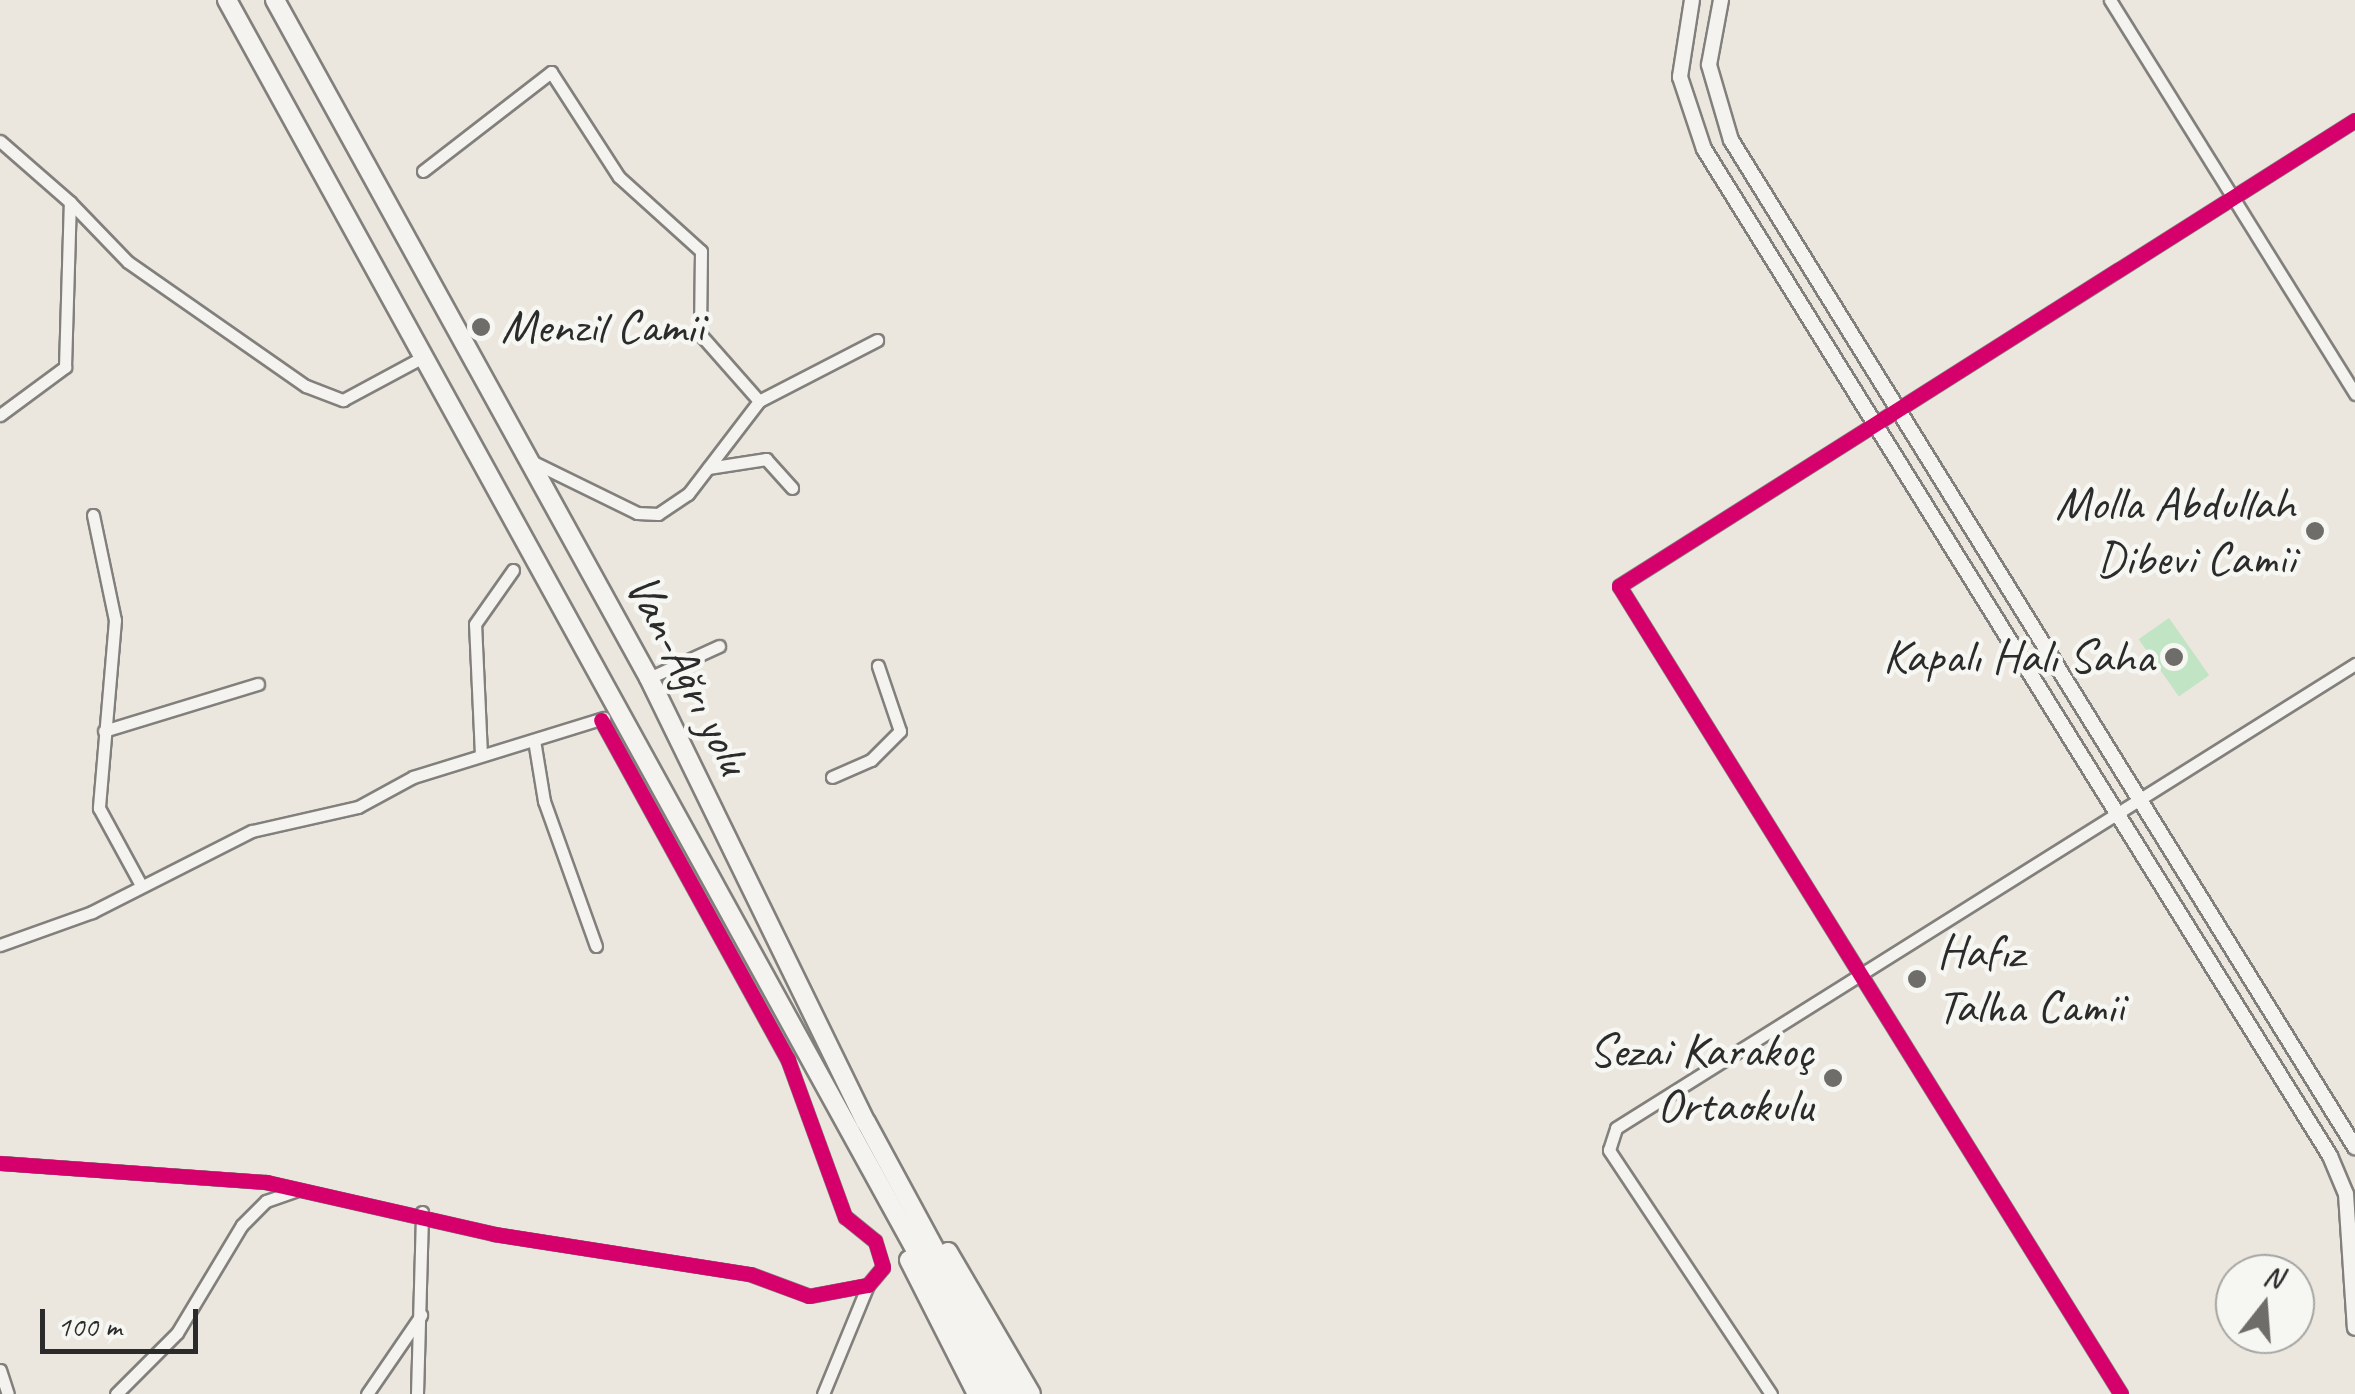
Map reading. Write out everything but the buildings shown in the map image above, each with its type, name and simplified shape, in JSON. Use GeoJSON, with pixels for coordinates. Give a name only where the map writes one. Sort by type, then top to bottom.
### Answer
{"type":"FeatureCollection","features":[{"type":"Feature","properties":{"kind":"highway"},"geometry":{"type":"LineString","coordinates":[[227,0],[609,715],[896,1194],[1031,1394]]}},
{"type":"Feature","properties":{"kind":"highway","name":"Van-Ağrı yolu"},"geometry":{"type":"LineString","coordinates":[[275,0],[649,678],[896,1194],[1013,1394]]}},
{"type":"Feature","properties":{"kind":"highway"},"geometry":{"type":"LineString","coordinates":[[896,1194],[928,1304],[978,1394]]}},
{"type":"Feature","properties":{"kind":"highway"},"geometry":{"type":"LineString","coordinates":[[896,1194],[995,1394]]}},
{"type":"Feature","properties":{"kind":"street"},"geometry":{"type":"LineString","coordinates":[[1692,0],[1680,78],[1690,120],[2349,1183],[2355,1328]]}},
{"type":"Feature","properties":{"kind":"street"},"geometry":{"type":"LineString","coordinates":[[1721,0],[1709,65],[1731,140],[2355,1147]]}},
{"type":"Feature","properties":{"kind":"street"},"geometry":{"type":"LineString","coordinates":[[2110,0],[2355,394]]}},
{"type":"Feature","properties":{"kind":"street"},"geometry":{"type":"LineString","coordinates":[[423,171],[551,72],[619,177],[701,250],[700,334],[758,400]]}},
{"type":"Feature","properties":{"kind":"street"},"geometry":{"type":"LineString","coordinates":[[2121,1394],[1853,975],[1618,595],[1631,572],[2355,120]]}},
{"type":"Feature","properties":{"kind":"street"},"geometry":{"type":"LineString","coordinates":[[0,141],[70,202],[128,262],[306,386],[343,400],[421,358]]}},
{"type":"Feature","properties":{"kind":"street"},"geometry":{"type":"LineString","coordinates":[[0,414],[65,368],[70,202]]}},
{"type":"Feature","properties":{"kind":"street"},"geometry":{"type":"LineString","coordinates":[[529,460],[648,516],[673,506],[758,400],[877,340]]}},
{"type":"Feature","properties":{"kind":"street"},"geometry":{"type":"LineString","coordinates":[[704,470],[766,458],[792,488]]}},
{"type":"Feature","properties":{"kind":"street"},"geometry":{"type":"LineString","coordinates":[[93,515],[115,620],[99,808],[141,885]]}},
{"type":"Feature","properties":{"kind":"street"},"geometry":{"type":"LineString","coordinates":[[482,754],[475,624],[512,570]]}},
{"type":"Feature","properties":{"kind":"street"},"geometry":{"type":"LineString","coordinates":[[649,678],[719,646]]}},
{"type":"Feature","properties":{"kind":"street"},"geometry":{"type":"LineString","coordinates":[[1771,1394],[1609,1139],[1659,1094],[2355,664]]}},
{"type":"Feature","properties":{"kind":"street"},"geometry":{"type":"LineString","coordinates":[[832,776],[871,760],[900,731],[878,666]]}},
{"type":"Feature","properties":{"kind":"street"},"geometry":{"type":"LineString","coordinates":[[104,731],[258,684]]}},
{"type":"Feature","properties":{"kind":"street"},"geometry":{"type":"LineString","coordinates":[[0,945],[141,885],[252,831],[358,806],[482,754],[609,715],[788,1060],[846,1217],[874,1241],[883,1267],[868,1285],[824,1394]]}},
{"type":"Feature","properties":{"kind":"street"},"geometry":{"type":"LineString","coordinates":[[534,740],[544,801],[596,946]]}},
{"type":"Feature","properties":{"kind":"street"},"geometry":{"type":"LineString","coordinates":[[0,1163],[223,1176],[422,1212],[494,1234],[750,1274],[810,1296],[868,1285]]}},
{"type":"Feature","properties":{"kind":"street"},"geometry":{"type":"LineString","coordinates":[[116,1394],[177,1333],[242,1224],[295,1191]]}},
{"type":"Feature","properties":{"kind":"street"},"geometry":{"type":"LineString","coordinates":[[417,1394],[422,1212]]}},
{"type":"Feature","properties":{"kind":"street"},"geometry":{"type":"LineString","coordinates":[[367,1394],[421,1316]]}},
{"type":"Feature","properties":{"kind":"street"},"geometry":{"type":"LineString","coordinates":[[0,1370],[8,1394]]}},
{"type":"Feature","properties":{"kind":"green space","name":"Kapalı Halı Saha"},"geometry":{"type":"Polygon","coordinates":[[[2169,618],[2209,675],[2179,697],[2139,639],[2169,618]]]}},
{"type":"Feature","properties":{"kind":"cycle path"},"geometry":{"type":"LineString","coordinates":[[2121,1394],[1619,586],[2355,120]]}},
{"type":"Feature","properties":{"kind":"cycle path"},"geometry":{"type":"LineString","coordinates":[[0,1163],[266,1182],[494,1234],[750,1274],[809,1296],[868,1285],[883,1267],[875,1241],[845,1217],[788,1060],[601,720]]}},
{"type":"Feature","properties":{"kind":"place","name":"Menzil Camii"},"geometry":{"type":"Point","coordinates":[481,327]}},
{"type":"Feature","properties":{"kind":"place","name":"Molla Abdullah Dibevi Camii"},"geometry":{"type":"Point","coordinates":[2315,531]}},
{"type":"Feature","properties":{"kind":"place","name":"Kapalı Halı Saha"},"geometry":{"type":"Point","coordinates":[2174,657]}},
{"type":"Feature","properties":{"kind":"place","name":"Hafız Talha Camii"},"geometry":{"type":"Point","coordinates":[1917,979]}},
{"type":"Feature","properties":{"kind":"place","name":"Sezai Karakoç Ortaokulu"},"geometry":{"type":"Point","coordinates":[1833,1078]}}]}
